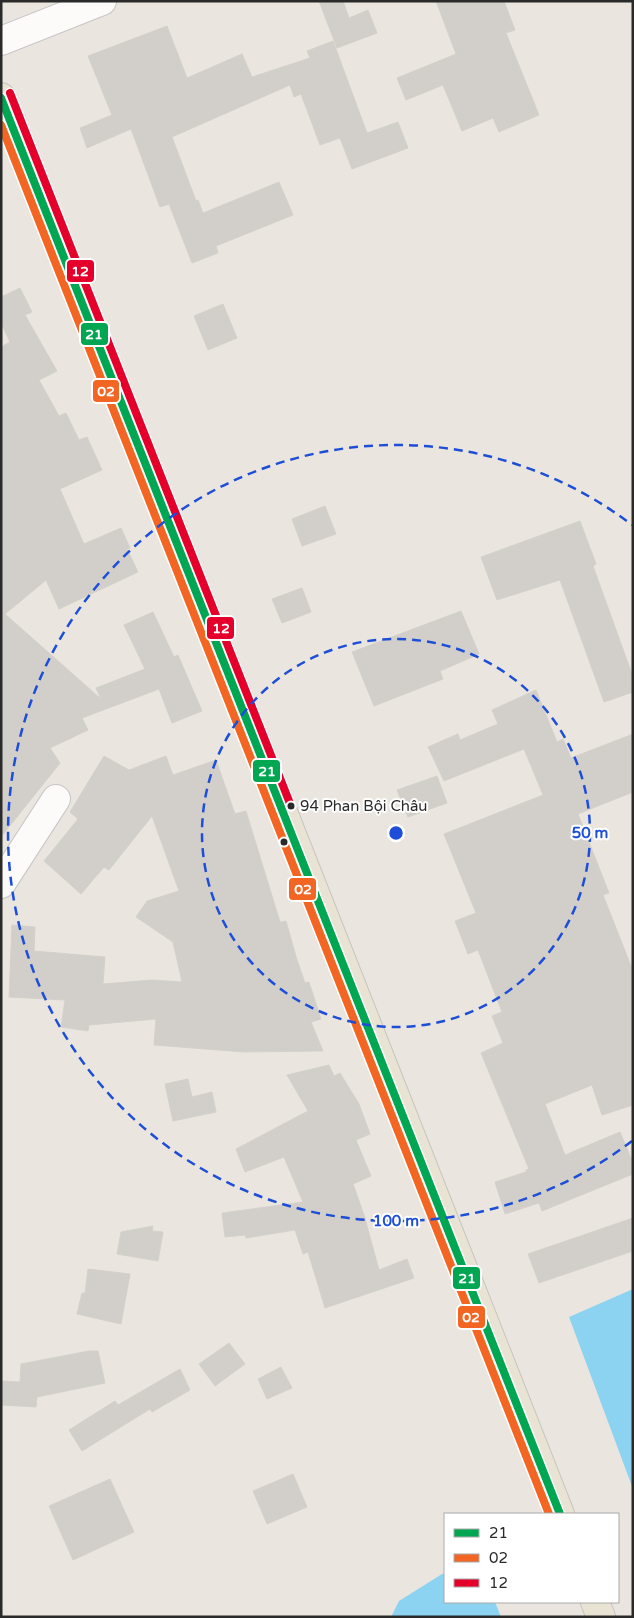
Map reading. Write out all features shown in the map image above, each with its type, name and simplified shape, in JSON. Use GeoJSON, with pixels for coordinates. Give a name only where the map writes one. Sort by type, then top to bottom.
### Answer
{"type":"FeatureCollection","features":[{"type":"Feature","properties":{"kind":"main road"},"geometry":{"type":"LineString","coordinates":[[1,97],[560,1513]]}},
{"type":"Feature","properties":{"kind":"main road"},"geometry":{"type":"LineString","coordinates":[[595,1603],[601,1617]]}},
{"type":"Feature","properties":{"kind":"street"},"geometry":{"type":"LineString","coordinates":[[1,41],[102,1]]}},
{"type":"Feature","properties":{"kind":"street"},"geometry":{"type":"LineString","coordinates":[[4,875],[56,799]]}},
{"type":"Feature","properties":{"kind":"water"},"geometry":{"type":"Polygon","coordinates":[[[633,1289],[633,1489],[569,1317],[633,1289]]]}},
{"type":"Feature","properties":{"kind":"water"},"geometry":{"type":"Polygon","coordinates":[[[444,1574],[444,1603],[495,1603],[501,1617],[391,1617],[399,1601],[444,1574]]]}},
{"type":"Feature","properties":{"kind":"building"},"geometry":{"type":"Polygon","coordinates":[[[319,1],[343,1],[349,18],[368,10],[377,33],[337,48],[319,1]]]}},
{"type":"Feature","properties":{"kind":"building"},"geometry":{"type":"Polygon","coordinates":[[[436,1],[504,1],[515,30],[506,33],[539,115],[499,132],[493,118],[462,131],[443,85],[406,100],[397,78],[456,54],[436,1]]]}},
{"type":"Feature","properties":{"kind":"building"},"geometry":{"type":"Polygon","coordinates":[[[167,26],[187,78],[242,54],[252,77],[310,58],[307,51],[333,41],[367,133],[398,122],[408,148],[352,169],[340,138],[320,145],[301,94],[294,97],[290,85],[172,137],[196,201],[198,200],[203,213],[279,182],[293,215],[216,246],[218,253],[192,263],[169,204],[160,207],[131,129],[87,148],[80,128],[112,115],[88,56],[167,26]]]}},
{"type":"Feature","properties":{"kind":"building"},"geometry":{"type":"Polygon","coordinates":[[[20,288],[32,312],[25,315],[57,371],[39,380],[59,416],[66,413],[79,440],[87,437],[102,470],[60,489],[84,544],[121,528],[130,548],[127,549],[138,572],[59,609],[46,580],[5,614],[101,699],[96,688],[145,669],[124,625],[153,612],[174,657],[178,655],[202,711],[172,723],[159,689],[82,718],[88,730],[50,748],[60,763],[1,837],[1,347],[10,342],[1,323],[1,297],[20,288]]]}},
{"type":"Feature","properties":{"kind":"building"},"geometry":{"type":"Polygon","coordinates":[[[223,304],[237,338],[208,350],[194,316],[223,304]]]}},
{"type":"Feature","properties":{"kind":"building"},"geometry":{"type":"Polygon","coordinates":[[[325,506],[336,534],[302,546],[292,519],[325,506]]]}},
{"type":"Feature","properties":{"kind":"building"},"geometry":{"type":"Polygon","coordinates":[[[580,521],[596,564],[593,566],[633,677],[633,692],[604,702],[560,580],[497,600],[481,557],[580,521]]]}},
{"type":"Feature","properties":{"kind":"building"},"geometry":{"type":"Polygon","coordinates":[[[302,588],[311,612],[282,623],[272,599],[302,588]]]}},
{"type":"Feature","properties":{"kind":"building"},"geometry":{"type":"Polygon","coordinates":[[[461,611],[479,654],[440,671],[443,679],[374,706],[352,652],[461,611]]]}},
{"type":"Feature","properties":{"kind":"building"},"geometry":{"type":"Polygon","coordinates":[[[536,690],[557,742],[563,739],[571,758],[633,734],[633,792],[578,814],[609,893],[603,895],[633,971],[633,1105],[602,1115],[592,1085],[545,1104],[565,1155],[620,1132],[633,1163],[633,1174],[542,1211],[539,1203],[505,1214],[495,1182],[526,1172],[529,1169],[481,1053],[503,1043],[492,1016],[502,1012],[478,950],[468,954],[455,921],[476,913],[444,834],[543,795],[524,749],[444,781],[428,747],[458,734],[460,740],[498,724],[492,710],[536,690]]]}},
{"type":"Feature","properties":{"kind":"building"},"geometry":{"type":"Polygon","coordinates":[[[104,756],[129,770],[166,756],[173,775],[216,760],[235,814],[246,811],[280,922],[286,921],[305,983],[309,982],[321,1019],[311,1022],[323,1051],[244,1052],[154,1045],[156,1019],[89,1025],[88,1031],[61,1027],[65,1000],[9,997],[12,925],[35,927],[34,951],[105,957],[103,984],[152,980],[182,982],[173,942],[136,917],[147,901],[179,891],[152,816],[109,870],[104,867],[81,894],[44,861],[78,819],[70,812],[104,756]]]}},
{"type":"Feature","properties":{"kind":"building"},"geometry":{"type":"Polygon","coordinates":[[[437,776],[447,803],[408,817],[397,790],[437,776]]]}},
{"type":"Feature","properties":{"kind":"building"},"geometry":{"type":"Polygon","coordinates":[[[329,1065],[334,1076],[340,1073],[359,1104],[370,1134],[356,1140],[371,1176],[353,1184],[364,1215],[379,1270],[407,1259],[414,1278],[325,1308],[308,1252],[303,1254],[295,1230],[246,1238],[245,1235],[225,1237],[222,1213],[303,1202],[284,1157],[245,1172],[236,1149],[308,1111],[287,1075],[329,1065]]]}},
{"type":"Feature","properties":{"kind":"building"},"geometry":{"type":"Polygon","coordinates":[[[188,1079],[192,1097],[212,1092],[216,1112],[173,1121],[165,1084],[188,1079]]]}},
{"type":"Feature","properties":{"kind":"building"},"geometry":{"type":"Polygon","coordinates":[[[633,1218],[633,1251],[539,1283],[528,1254],[633,1218]]]}},
{"type":"Feature","properties":{"kind":"building"},"geometry":{"type":"Polygon","coordinates":[[[153,1226],[152,1231],[163,1232],[158,1261],[117,1254],[121,1232],[153,1226]]]}},
{"type":"Feature","properties":{"kind":"building"},"geometry":{"type":"Polygon","coordinates":[[[88,1269],[130,1274],[121,1324],[77,1314],[82,1293],[85,1293],[88,1269]]]}},
{"type":"Feature","properties":{"kind":"building"},"geometry":{"type":"Polygon","coordinates":[[[229,1343],[245,1364],[215,1386],[199,1364],[229,1343]]]}},
{"type":"Feature","properties":{"kind":"building"},"geometry":{"type":"Polygon","coordinates":[[[98,1351],[105,1383],[37,1397],[36,1407],[1,1405],[1,1381],[20,1382],[21,1364],[98,1351]]]}},
{"type":"Feature","properties":{"kind":"building"},"geometry":{"type":"Polygon","coordinates":[[[281,1367],[292,1388],[267,1399],[258,1379],[281,1367]]]}},
{"type":"Feature","properties":{"kind":"building"},"geometry":{"type":"Polygon","coordinates":[[[180,1369],[190,1390],[152,1412],[150,1409],[82,1451],[69,1430],[115,1401],[118,1405],[180,1369]]]}},
{"type":"Feature","properties":{"kind":"building"},"geometry":{"type":"Polygon","coordinates":[[[293,1474],[307,1507],[267,1524],[253,1491],[293,1474]]]}},
{"type":"Feature","properties":{"kind":"building"},"geometry":{"type":"Polygon","coordinates":[[[110,1479],[134,1532],[73,1560],[49,1506],[110,1479]]]}},
{"type":"Feature","properties":{"kind":"transit line","name":"12"},"geometry":{"type":"LineString","coordinates":[[10,93],[291,806]]}},
{"type":"Feature","properties":{"kind":"transit line","name":"21"},"geometry":{"type":"LineString","coordinates":[[1,98],[560,1513]]}},
{"type":"Feature","properties":{"kind":"transit line","name":"02"},"geometry":{"type":"LineString","coordinates":[[1,125],[549,1513]]}},
{"type":"Feature","properties":{"kind":"place","name":"94 Phan Bội Châu"},"geometry":{"type":"Point","coordinates":[291,806]}}]}
